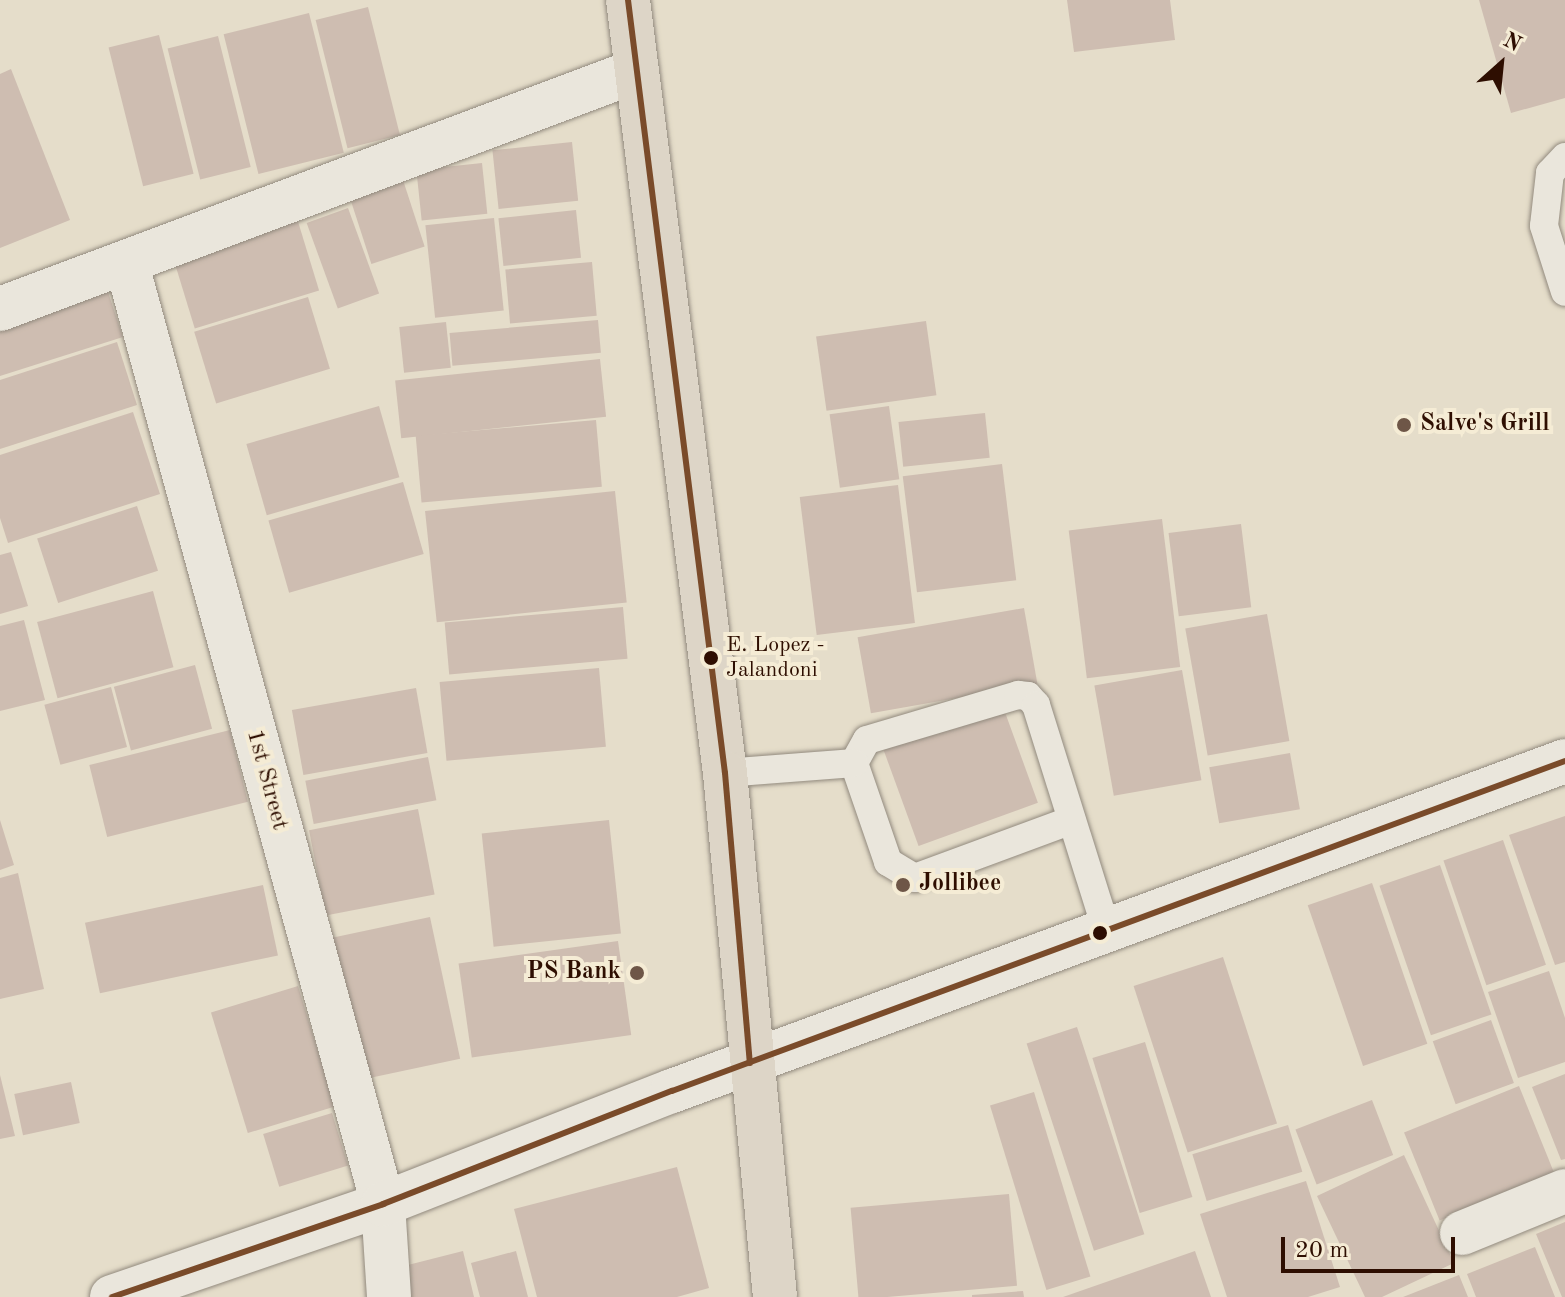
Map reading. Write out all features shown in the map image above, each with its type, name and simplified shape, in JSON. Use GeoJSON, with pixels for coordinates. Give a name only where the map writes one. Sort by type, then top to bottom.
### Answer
{"type":"FeatureCollection","features":[{"type":"Feature","properties":{"kind":"main road"},"geometry":{"type":"LineString","coordinates":[[628,0],[725,773],[750,1063],[775,1297]]}},
{"type":"Feature","properties":{"kind":"street"},"geometry":{"type":"LineString","coordinates":[[0,309],[127,265],[636,71]]}},
{"type":"Feature","properties":{"kind":"street","name":"1st Street"},"geometry":{"type":"LineString","coordinates":[[127,265],[383,1204],[389,1297]]}},
{"type":"Feature","properties":{"kind":"street"},"geometry":{"type":"LineString","coordinates":[[112,1297],[383,1204],[750,1063],[1565,761]]}},
{"type":"Feature","properties":{"kind":"street"},"geometry":{"type":"LineString","coordinates":[[1462,1233],[1565,1191]]}},
{"type":"Feature","properties":{"kind":"lane"},"geometry":{"type":"LineString","coordinates":[[1565,157],[1550,173],[1544,226],[1565,292]]}},
{"type":"Feature","properties":{"kind":"lane"},"geometry":{"type":"LineString","coordinates":[[1072,820],[915,878],[888,862],[854,763],[867,740],[1018,695],[1028,696],[1036,705],[1107,931]]}},
{"type":"Feature","properties":{"kind":"lane"},"geometry":{"type":"LineString","coordinates":[[725,773],[854,763]]}},
{"type":"Feature","properties":{"kind":"building"},"geometry":{"type":"Polygon","coordinates":[[[1067,0],[1170,0],[1175,40],[1074,52],[1067,0]]]}},
{"type":"Feature","properties":{"kind":"building"},"geometry":{"type":"Polygon","coordinates":[[[1479,0],[1565,0],[1565,98],[1511,113],[1479,0]]]}},
{"type":"Feature","properties":{"kind":"building"},"geometry":{"type":"Polygon","coordinates":[[[368,7],[400,135],[348,148],[316,20],[368,7]]]}},
{"type":"Feature","properties":{"kind":"building"},"geometry":{"type":"Polygon","coordinates":[[[309,13],[344,153],[258,174],[224,34],[309,13]]]}},
{"type":"Feature","properties":{"kind":"building"},"geometry":{"type":"Polygon","coordinates":[[[159,35],[194,174],[143,186],[109,48],[159,35]]]}},
{"type":"Feature","properties":{"kind":"building"},"geometry":{"type":"Polygon","coordinates":[[[218,36],[251,167],[200,180],[168,49],[218,36]]]}},
{"type":"Feature","properties":{"kind":"building"},"geometry":{"type":"Polygon","coordinates":[[[11,69],[70,220],[0,248],[0,74],[11,69]]]}},
{"type":"Feature","properties":{"kind":"building"},"geometry":{"type":"Polygon","coordinates":[[[572,142],[578,201],[499,209],[492,150],[572,142]]]}},
{"type":"Feature","properties":{"kind":"building"},"geometry":{"type":"Polygon","coordinates":[[[482,163],[487,214],[422,221],[416,170],[482,163]]]}},
{"type":"Feature","properties":{"kind":"building"},"geometry":{"type":"Polygon","coordinates":[[[403,180],[425,247],[371,264],[350,197],[403,180]]]}},
{"type":"Feature","properties":{"kind":"building"},"geometry":{"type":"Polygon","coordinates":[[[348,208],[379,294],[338,309],[307,223],[348,208]]]}},
{"type":"Feature","properties":{"kind":"building"},"geometry":{"type":"Polygon","coordinates":[[[576,210],[581,258],[503,266],[498,218],[576,210]]]}},
{"type":"Feature","properties":{"kind":"building"},"geometry":{"type":"Polygon","coordinates":[[[296,215],[319,291],[195,329],[172,253],[296,215]]]}},
{"type":"Feature","properties":{"kind":"building"},"geometry":{"type":"Polygon","coordinates":[[[494,218],[504,310],[435,318],[425,225],[494,218]]]}},
{"type":"Feature","properties":{"kind":"building"},"geometry":{"type":"Polygon","coordinates":[[[592,262],[597,316],[510,323],[505,270],[592,262]]]}},
{"type":"Feature","properties":{"kind":"building"},"geometry":{"type":"Polygon","coordinates":[[[105,283],[123,337],[0,376],[0,317],[105,283]]]}},
{"type":"Feature","properties":{"kind":"building"},"geometry":{"type":"Polygon","coordinates":[[[308,297],[330,369],[216,404],[194,332],[308,297]]]}},
{"type":"Feature","properties":{"kind":"building"},"geometry":{"type":"Polygon","coordinates":[[[598,320],[601,353],[452,366],[450,333],[598,320]]]}},
{"type":"Feature","properties":{"kind":"building"},"geometry":{"type":"Polygon","coordinates":[[[926,321],[936,395],[827,411],[816,336],[926,321]]]}},
{"type":"Feature","properties":{"kind":"building"},"geometry":{"type":"Polygon","coordinates":[[[446,322],[451,368],[404,373],[399,327],[446,322]]]}},
{"type":"Feature","properties":{"kind":"building"},"geometry":{"type":"Polygon","coordinates":[[[117,342],[137,405],[0,449],[0,380],[117,342]]]}},
{"type":"Feature","properties":{"kind":"building"},"geometry":{"type":"Polygon","coordinates":[[[600,359],[606,417],[401,438],[395,381],[600,359]]]}},
{"type":"Feature","properties":{"kind":"building"},"geometry":{"type":"Polygon","coordinates":[[[379,406],[399,477],[267,515],[246,444],[379,406]]]}},
{"type":"Feature","properties":{"kind":"building"},"geometry":{"type":"Polygon","coordinates":[[[889,406],[899,479],[840,488],[830,414],[889,406]]]}},
{"type":"Feature","properties":{"kind":"building"},"geometry":{"type":"Polygon","coordinates":[[[133,412],[160,494],[8,543],[0,518],[0,455],[133,412]]]}},
{"type":"Feature","properties":{"kind":"building"},"geometry":{"type":"Polygon","coordinates":[[[985,413],[990,458],[903,467],[898,422],[985,413]]]}},
{"type":"Feature","properties":{"kind":"building"},"geometry":{"type":"Polygon","coordinates":[[[596,420],[602,487],[422,503],[416,436],[596,420]]]}},
{"type":"Feature","properties":{"kind":"building"},"geometry":{"type":"Polygon","coordinates":[[[1002,464],[1016,580],[917,592],[903,476],[1002,464]]]}},
{"type":"Feature","properties":{"kind":"building"},"geometry":{"type":"Polygon","coordinates":[[[403,482],[424,554],[289,593],[268,521],[403,482]]]}},
{"type":"Feature","properties":{"kind":"building"},"geometry":{"type":"Polygon","coordinates":[[[898,485],[915,623],[817,635],[800,497],[898,485]]]}},
{"type":"Feature","properties":{"kind":"building"},"geometry":{"type":"Polygon","coordinates":[[[615,491],[627,602],[437,622],[425,511],[615,491]]]}},
{"type":"Feature","properties":{"kind":"building"},"geometry":{"type":"Polygon","coordinates":[[[137,506],[158,571],[58,603],[37,538],[137,506]]]}},
{"type":"Feature","properties":{"kind":"building"},"geometry":{"type":"Polygon","coordinates":[[[1162,519],[1180,667],[1087,678],[1069,530],[1162,519]]]}},
{"type":"Feature","properties":{"kind":"building"},"geometry":{"type":"Polygon","coordinates":[[[1241,524],[1251,607],[1179,616],[1169,533],[1241,524]]]}},
{"type":"Feature","properties":{"kind":"building"},"geometry":{"type":"Polygon","coordinates":[[[11,552],[28,606],[0,614],[0,555],[11,552]]]}},
{"type":"Feature","properties":{"kind":"building"},"geometry":{"type":"Polygon","coordinates":[[[153,591],[173,667],[58,698],[37,622],[153,591]]]}},
{"type":"Feature","properties":{"kind":"building"},"geometry":{"type":"Polygon","coordinates":[[[623,607],[628,659],[449,674],[445,623],[623,607]]]}},
{"type":"Feature","properties":{"kind":"building"},"geometry":{"type":"Polygon","coordinates":[[[1024,608],[1037,684],[871,713],[858,637],[1024,608]]]}},
{"type":"Feature","properties":{"kind":"building"},"geometry":{"type":"Polygon","coordinates":[[[1267,614],[1289,741],[1208,755],[1185,628],[1267,614]]]}},
{"type":"Feature","properties":{"kind":"building"},"geometry":{"type":"Polygon","coordinates":[[[24,620],[45,700],[0,711],[0,626],[24,620]]]}},
{"type":"Feature","properties":{"kind":"building"},"geometry":{"type":"Polygon","coordinates":[[[195,665],[212,729],[131,750],[114,687],[195,665]]]}},
{"type":"Feature","properties":{"kind":"building"},"geometry":{"type":"Polygon","coordinates":[[[599,668],[606,747],[446,761],[440,682],[599,668]]]}},
{"type":"Feature","properties":{"kind":"building"},"geometry":{"type":"Polygon","coordinates":[[[1182,670],[1201,780],[1114,796],[1094,685],[1182,670]]]}},
{"type":"Feature","properties":{"kind":"building"},"geometry":{"type":"Polygon","coordinates":[[[111,687],[127,747],[60,765],[44,705],[111,687]]]}},
{"type":"Feature","properties":{"kind":"building"},"geometry":{"type":"Polygon","coordinates":[[[416,688],[427,753],[303,775],[292,710],[416,688]]]}},
{"type":"Feature","properties":{"kind":"building"},"geometry":{"type":"Polygon","coordinates":[[[1002,704],[1038,803],[919,846],[883,747],[1002,704]]]}},
{"type":"Feature","properties":{"kind":"building"},"geometry":{"type":"Polygon","coordinates":[[[230,730],[248,802],[107,837],[89,765],[230,730]]]}},
{"type":"Feature","properties":{"kind":"building"},"geometry":{"type":"Polygon","coordinates":[[[1290,753],[1300,809],[1219,823],[1209,767],[1290,753]]]}},
{"type":"Feature","properties":{"kind":"building"},"geometry":{"type":"Polygon","coordinates":[[[428,757],[436,800],[314,824],[305,781],[428,757]]]}},
{"type":"Feature","properties":{"kind":"building"},"geometry":{"type":"Polygon","coordinates":[[[418,809],[435,894],[326,916],[309,830],[418,809]]]}},
{"type":"Feature","properties":{"kind":"building"},"geometry":{"type":"Polygon","coordinates":[[[1565,816],[1565,962],[1555,965],[1509,835],[1565,816]]]}},
{"type":"Feature","properties":{"kind":"building"},"geometry":{"type":"Polygon","coordinates":[[[0,820],[14,865],[0,870],[0,820]]]}},
{"type":"Feature","properties":{"kind":"building"},"geometry":{"type":"Polygon","coordinates":[[[609,820],[621,933],[494,947],[482,833],[609,820]]]}},
{"type":"Feature","properties":{"kind":"building"},"geometry":{"type":"Polygon","coordinates":[[[1503,840],[1546,965],[1486,985],[1443,861],[1503,840]]]}},
{"type":"Feature","properties":{"kind":"building"},"geometry":{"type":"Polygon","coordinates":[[[1440,865],[1491,1014],[1431,1035],[1379,886],[1440,865]]]}},
{"type":"Feature","properties":{"kind":"building"},"geometry":{"type":"Polygon","coordinates":[[[18,873],[44,989],[0,999],[0,878],[18,873]]]}},
{"type":"Feature","properties":{"kind":"building"},"geometry":{"type":"Polygon","coordinates":[[[1372,883],[1427,1044],[1363,1066],[1308,905],[1372,883]]]}},
{"type":"Feature","properties":{"kind":"building"},"geometry":{"type":"Polygon","coordinates":[[[263,885],[278,955],[100,993],[85,923],[263,885]]]}},
{"type":"Feature","properties":{"kind":"building"},"geometry":{"type":"Polygon","coordinates":[[[430,917],[460,1059],[362,1080],[332,938],[430,917]]]}},
{"type":"Feature","properties":{"kind":"building"},"geometry":{"type":"Polygon","coordinates":[[[618,941],[631,1035],[472,1057],[459,963],[618,941]]]}},
{"type":"Feature","properties":{"kind":"building"},"geometry":{"type":"Polygon","coordinates":[[[1223,957],[1277,1123],[1188,1152],[1134,986],[1223,957]]]}},
{"type":"Feature","properties":{"kind":"building"},"geometry":{"type":"Polygon","coordinates":[[[1549,971],[1565,1018],[1565,1062],[1518,1078],[1488,992],[1549,971]]]}},
{"type":"Feature","properties":{"kind":"building"},"geometry":{"type":"Polygon","coordinates":[[[298,986],[335,1106],[248,1133],[211,1013],[298,986]]]}},
{"type":"Feature","properties":{"kind":"building"},"geometry":{"type":"Polygon","coordinates":[[[1491,1020],[1514,1083],[1456,1104],[1433,1041],[1491,1020]]]}},
{"type":"Feature","properties":{"kind":"building"},"geometry":{"type":"Polygon","coordinates":[[[1077,1027],[1144,1234],[1094,1251],[1027,1043],[1077,1027]]]}},
{"type":"Feature","properties":{"kind":"building"},"geometry":{"type":"Polygon","coordinates":[[[1145,1042],[1192,1197],[1140,1213],[1092,1058],[1145,1042]]]}},
{"type":"Feature","properties":{"kind":"building"},"geometry":{"type":"Polygon","coordinates":[[[1565,1074],[1565,1159],[1561,1160],[1532,1087],[1565,1074]]]}},
{"type":"Feature","properties":{"kind":"building"},"geometry":{"type":"Polygon","coordinates":[[[0,1075],[15,1136],[0,1139],[0,1075]]]}},
{"type":"Feature","properties":{"kind":"building"},"geometry":{"type":"Polygon","coordinates":[[[71,1082],[80,1123],[23,1135],[14,1094],[71,1082]]]}},
{"type":"Feature","properties":{"kind":"building"},"geometry":{"type":"Polygon","coordinates":[[[1519,1086],[1555,1174],[1440,1221],[1404,1132],[1519,1086]]]}},
{"type":"Feature","properties":{"kind":"building"},"geometry":{"type":"Polygon","coordinates":[[[1034,1092],[1090,1277],[1046,1290],[990,1105],[1034,1092]]]}},
{"type":"Feature","properties":{"kind":"building"},"geometry":{"type":"Polygon","coordinates":[[[1372,1100],[1393,1155],[1317,1184],[1295,1129],[1372,1100]]]}},
{"type":"Feature","properties":{"kind":"building"},"geometry":{"type":"Polygon","coordinates":[[[332,1113],[348,1166],[279,1187],[263,1134],[332,1113]]]}},
{"type":"Feature","properties":{"kind":"building"},"geometry":{"type":"Polygon","coordinates":[[[1288,1125],[1302,1172],[1207,1201],[1192,1154],[1288,1125]]]}},
{"type":"Feature","properties":{"kind":"building"},"geometry":{"type":"Polygon","coordinates":[[[1404,1155],[1454,1263],[1382,1297],[1365,1297],[1317,1196],[1404,1155]]]}},
{"type":"Feature","properties":{"kind":"building"},"geometry":{"type":"Polygon","coordinates":[[[677,1167],[709,1288],[677,1297],[537,1297],[514,1209],[677,1167]]]}},
{"type":"Feature","properties":{"kind":"building"},"geometry":{"type":"Polygon","coordinates":[[[1306,1181],[1340,1287],[1308,1297],[1227,1297],[1200,1214],[1306,1181]]]}},
{"type":"Feature","properties":{"kind":"building"},"geometry":{"type":"Polygon","coordinates":[[[1009,1194],[1017,1286],[858,1297],[851,1208],[1009,1194]]]}},
{"type":"Feature","properties":{"kind":"building"},"geometry":{"type":"Polygon","coordinates":[[[1565,1222],[1565,1297],[1562,1297],[1536,1234],[1565,1222]]]}},
{"type":"Feature","properties":{"kind":"building"},"geometry":{"type":"Polygon","coordinates":[[[1535,1247],[1555,1297],[1476,1297],[1467,1274],[1535,1247]]]}},
{"type":"Feature","properties":{"kind":"building"},"geometry":{"type":"Polygon","coordinates":[[[463,1251],[474,1297],[408,1297],[400,1267],[463,1251]]]}},
{"type":"Feature","properties":{"kind":"building"},"geometry":{"type":"Polygon","coordinates":[[[516,1251],[528,1297],[480,1297],[471,1263],[516,1251]]]}},
{"type":"Feature","properties":{"kind":"building"},"geometry":{"type":"Polygon","coordinates":[[[1195,1251],[1211,1297],[1063,1297],[1195,1251]]]}},
{"type":"Feature","properties":{"kind":"building"},"geometry":{"type":"Polygon","coordinates":[[[1459,1275],[1468,1297],[1403,1297],[1459,1275]]]}},
{"type":"Feature","properties":{"kind":"building"},"geometry":{"type":"Polygon","coordinates":[[[1023,1291],[1024,1297],[972,1297],[972,1295],[1023,1291]]]}},
{"type":"Feature","properties":{"kind":"transit line"},"geometry":{"type":"LineString","coordinates":[[628,0],[725,773],[750,1063]]}},
{"type":"Feature","properties":{"kind":"transit line"},"geometry":{"type":"LineString","coordinates":[[112,1297],[383,1204],[672,1091],[1565,761]]}},
{"type":"Feature","properties":{"kind":"place","name":"Salve's Grill"},"geometry":{"type":"Point","coordinates":[1404,425]}},
{"type":"Feature","properties":{"kind":"place","name":"E. Lopez - Jalandoni"},"geometry":{"type":"Point","coordinates":[711,658]}},
{"type":"Feature","properties":{"kind":"place","name":"Jollibee"},"geometry":{"type":"Point","coordinates":[903,885]}},
{"type":"Feature","properties":{"kind":"place","name":"PS Bank"},"geometry":{"type":"Point","coordinates":[637,973]}}]}
